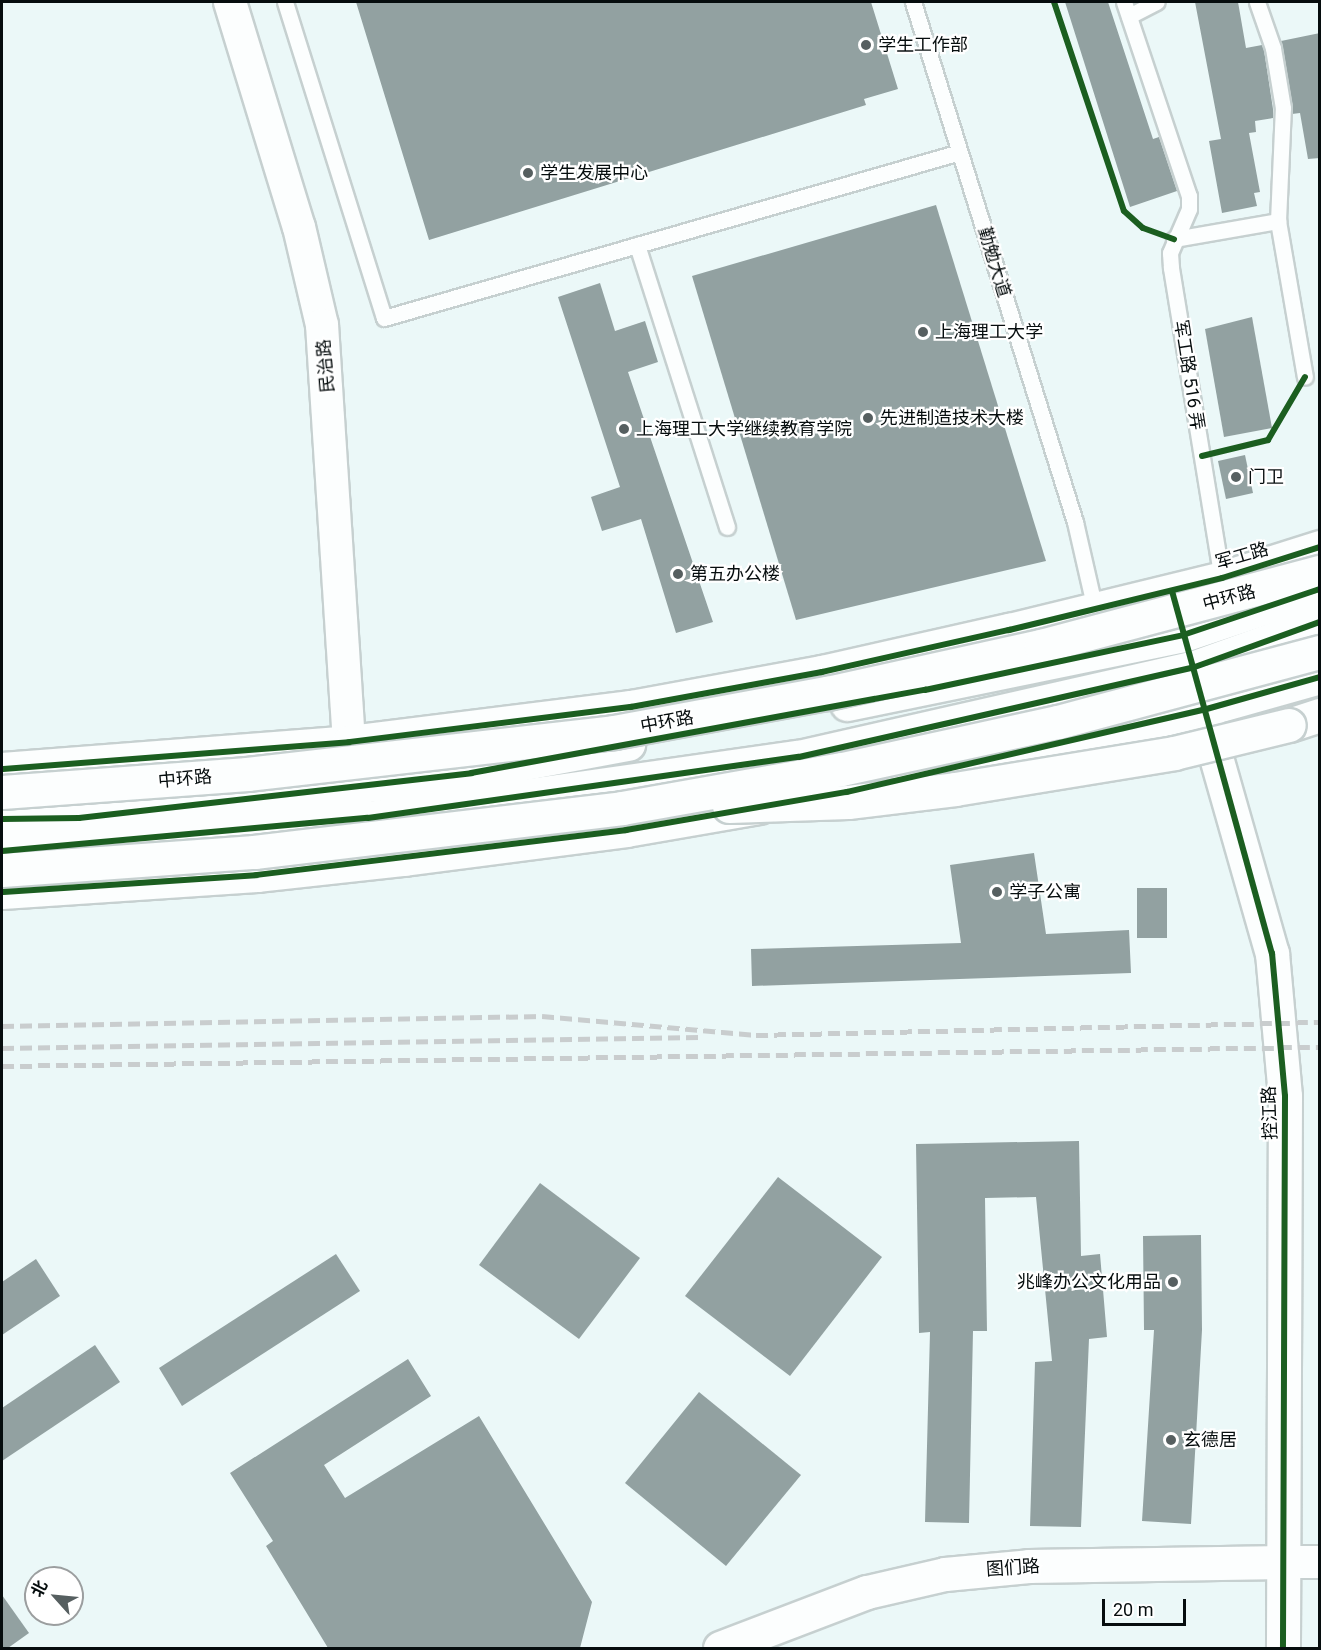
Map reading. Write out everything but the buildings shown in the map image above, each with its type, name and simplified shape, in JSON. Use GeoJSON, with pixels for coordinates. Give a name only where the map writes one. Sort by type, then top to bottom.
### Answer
{"type":"FeatureCollection","features":[{"type":"Feature","properties":{"kind":"main road","name":"军工路"},"geometry":{"type":"LineString","coordinates":[[2,769],[349,742],[631,707],[822,672],[1172,591],[1320,548]]}},
{"type":"Feature","properties":{"kind":"main road","name":"中环路"},"geometry":{"type":"LineString","coordinates":[[2,792],[247,774],[614,732],[827,693],[1030,649],[1320,572]]}},
{"type":"Feature","properties":{"kind":"main road"},"geometry":{"type":"LineString","coordinates":[[2,819],[79,818],[471,772],[797,713],[1184,635],[1320,589]]}},
{"type":"Feature","properties":{"kind":"main road","name":"控江路"},"geometry":{"type":"LineString","coordinates":[[1172,591],[1272,954],[1286,1096],[1283,1648]]}},
{"type":"Feature","properties":{"kind":"main road"},"geometry":{"type":"LineString","coordinates":[[2,851],[368,818],[799,758],[1192,668],[1320,622]]}},
{"type":"Feature","properties":{"kind":"main road"},"geometry":{"type":"LineString","coordinates":[[2,870],[254,852],[622,808],[842,769],[1058,722],[1320,652]]}},
{"type":"Feature","properties":{"kind":"main road"},"geometry":{"type":"LineString","coordinates":[[2,892],[214,879],[626,831],[847,792],[1203,710],[1320,677]]}},
{"type":"Feature","properties":{"kind":"main road"},"geometry":{"type":"LineString","coordinates":[[727,688],[797,713]]}},
{"type":"Feature","properties":{"kind":"main road"},"geometry":{"type":"LineString","coordinates":[[622,808],[848,802],[955,789],[1174,753],[1320,715]]}},
{"type":"Feature","properties":{"kind":"main road"},"geometry":{"type":"LineString","coordinates":[[114,841],[214,879]]}},
{"type":"Feature","properties":{"kind":"main road","name":"图们路"},"geometry":{"type":"LineString","coordinates":[[720,1648],[867,1592],[945,1574],[1029,1566],[1284,1562]]}},
{"type":"Feature","properties":{"kind":"street","name":"民治路"},"geometry":{"type":"LineString","coordinates":[[230,2],[299,227],[322,325],[349,742]]}},
{"type":"Feature","properties":{"kind":"street","name":"图们路"},"geometry":{"type":"LineString","coordinates":[[1284,1562],[1320,1562]]}},
{"type":"Feature","properties":{"kind":"lane"},"geometry":{"type":"LineString","coordinates":[[285,2],[384,318],[960,152]]}},
{"type":"Feature","properties":{"kind":"lane","name":"勤勉大道"},"geometry":{"type":"LineString","coordinates":[[913,2],[1075,522],[1095,609]]}},
{"type":"Feature","properties":{"kind":"lane"},"geometry":{"type":"LineString","coordinates":[[1126,9],[1157,2]]}},
{"type":"Feature","properties":{"kind":"lane"},"geometry":{"type":"LineString","coordinates":[[1257,2],[1273,48],[1283,108],[1278,220],[1305,377]]}},
{"type":"Feature","properties":{"kind":"lane","name":"军工路 516 弄"},"geometry":{"type":"LineString","coordinates":[[1126,9],[1189,196],[1189,209],[1174,239],[1171,268],[1222,578]]}},
{"type":"Feature","properties":{"kind":"lane"},"geometry":{"type":"LineString","coordinates":[[1174,239],[1278,220]]}},
{"type":"Feature","properties":{"kind":"lane"},"geometry":{"type":"LineString","coordinates":[[638,245],[727,527]]}},
{"type":"Feature","properties":{"kind":"railway"},"geometry":{"type":"LineString","coordinates":[[2,1026],[542,1016],[756,1035],[1320,1022]]}},
{"type":"Feature","properties":{"kind":"railway"},"geometry":{"type":"LineString","coordinates":[[2,1048],[700,1037]]}},
{"type":"Feature","properties":{"kind":"railway"},"geometry":{"type":"LineString","coordinates":[[2,1066],[1320,1047]]}},
{"type":"Feature","properties":{"kind":"cycle path"},"geometry":{"type":"LineString","coordinates":[[1054,2],[1124,211],[1143,228],[1174,239]]}},
{"type":"Feature","properties":{"kind":"cycle path"},"geometry":{"type":"LineString","coordinates":[[1202,456],[1268,440],[1305,377]]}},
{"type":"Feature","properties":{"kind":"cycle path"},"geometry":{"type":"LineString","coordinates":[[2,769],[349,742],[631,707],[822,672],[1009,630],[1222,578],[1320,547]]}},
{"type":"Feature","properties":{"kind":"cycle path"},"geometry":{"type":"LineString","coordinates":[[2,819],[79,818],[471,773],[925,690],[1183,635],[1320,589]]}},
{"type":"Feature","properties":{"kind":"cycle path"},"geometry":{"type":"LineString","coordinates":[[1172,591],[1272,953],[1285,1096],[1283,1648]]}},
{"type":"Feature","properties":{"kind":"cycle path"},"geometry":{"type":"LineString","coordinates":[[2,851],[368,818],[799,757],[1192,668],[1320,622]]}},
{"type":"Feature","properties":{"kind":"cycle path"},"geometry":{"type":"LineString","coordinates":[[2,892],[256,875],[626,830],[847,792],[1203,710],[1320,677]]}},
{"type":"Feature","properties":{"kind":"place","name":"学生工作部"},"geometry":{"type":"Point","coordinates":[866,45]}},
{"type":"Feature","properties":{"kind":"place","name":"学生发展中心"},"geometry":{"type":"Point","coordinates":[528,173]}},
{"type":"Feature","properties":{"kind":"place","name":"上海理工大学"},"geometry":{"type":"Point","coordinates":[923,332]}},
{"type":"Feature","properties":{"kind":"place","name":"先进制造技术大楼"},"geometry":{"type":"Point","coordinates":[868,418]}},
{"type":"Feature","properties":{"kind":"place","name":"上海理工大学继续教育学院"},"geometry":{"type":"Point","coordinates":[624,429]}},
{"type":"Feature","properties":{"kind":"place","name":"门卫"},"geometry":{"type":"Point","coordinates":[1236,477]}},
{"type":"Feature","properties":{"kind":"place","name":"第五办公楼"},"geometry":{"type":"Point","coordinates":[678,574]}},
{"type":"Feature","properties":{"kind":"place","name":"学子公寓"},"geometry":{"type":"Point","coordinates":[997,892]}},
{"type":"Feature","properties":{"kind":"place","name":"兆峰办公文化用品"},"geometry":{"type":"Point","coordinates":[1173,1282]}},
{"type":"Feature","properties":{"kind":"place","name":"玄德居"},"geometry":{"type":"Point","coordinates":[1171,1440]}}]}
